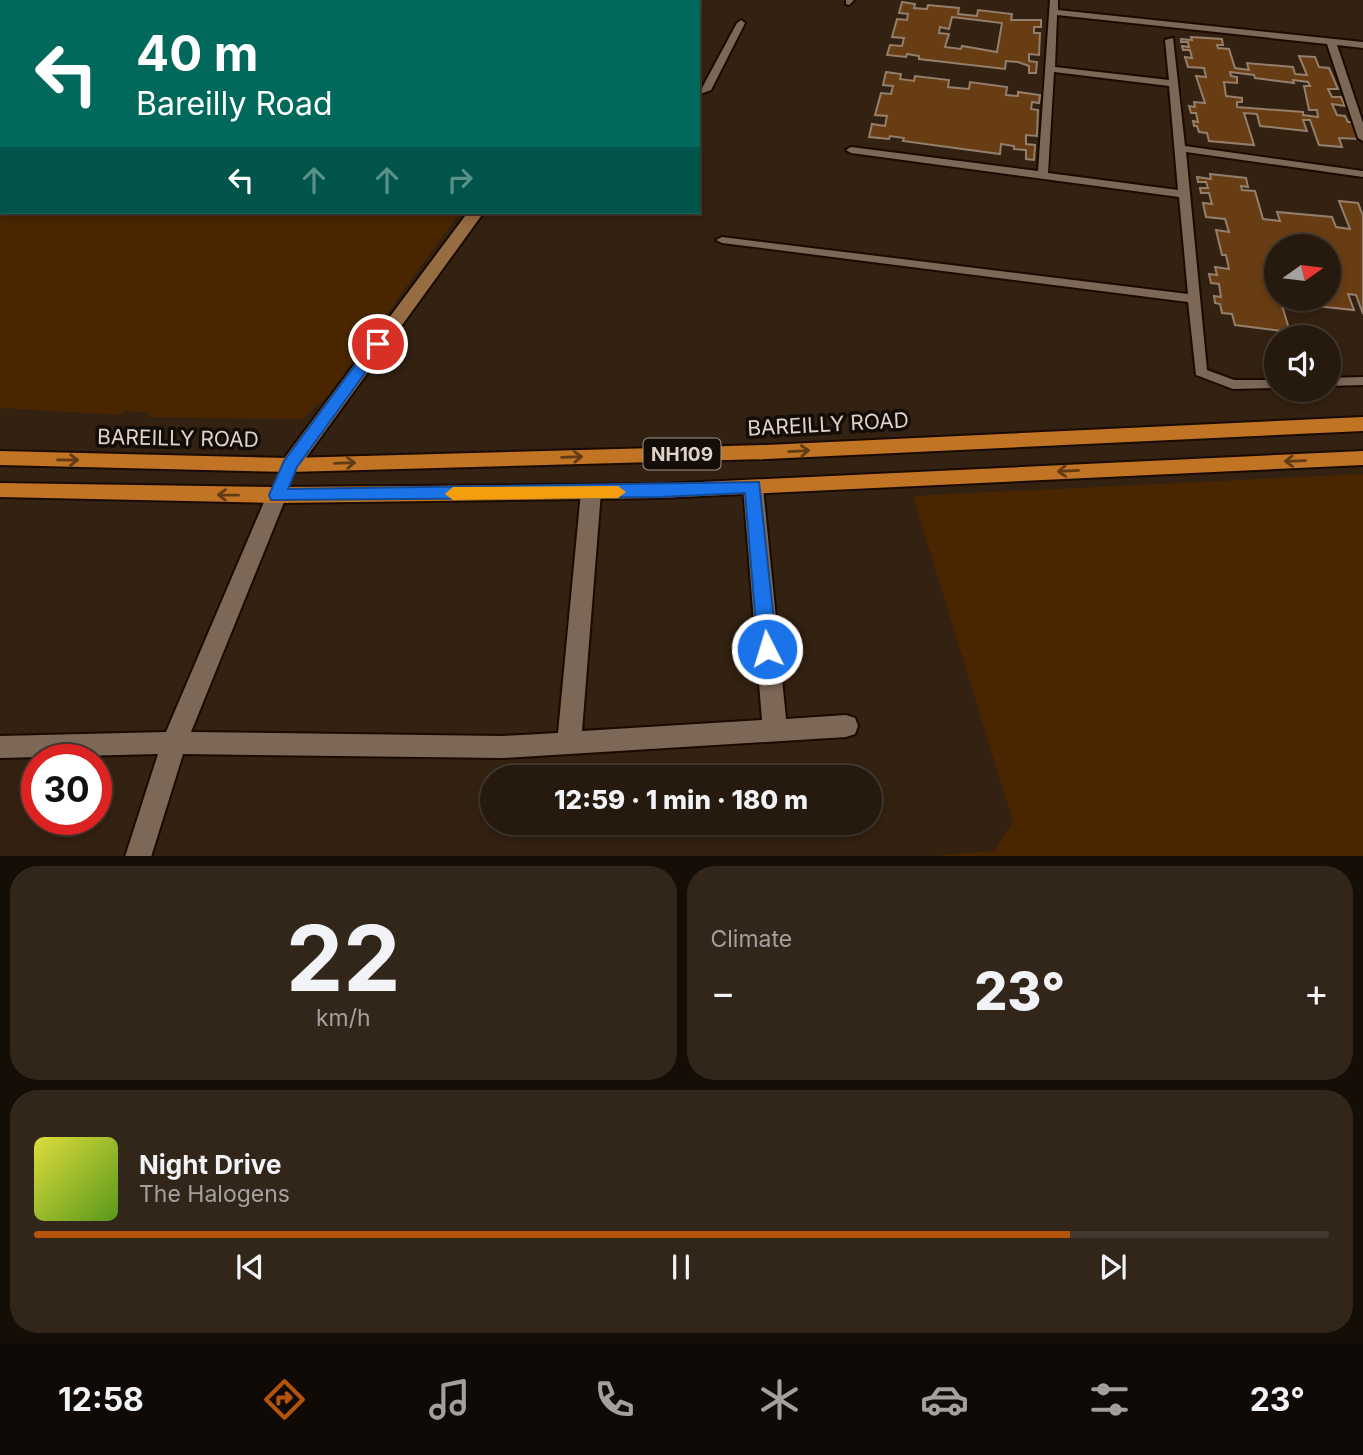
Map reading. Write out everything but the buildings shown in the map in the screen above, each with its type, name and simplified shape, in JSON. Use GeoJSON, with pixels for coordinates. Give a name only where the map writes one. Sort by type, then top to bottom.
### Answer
{"type":"FeatureCollection","features":[{"type":"Feature","properties":{"kind":"highway","name":"BAREILLY ROAD"},"geometry":{"type":"LineString","coordinates":[[0,458],[290,465],[780,452],[1363,424]]}},
{"type":"Feature","properties":{"kind":"highway","name":"NH109"},"geometry":{"type":"LineString","coordinates":[[0,490],[277,495],[591,492],[753,487],[1363,458]]}},
{"type":"Feature","properties":{"kind":"highway"},"geometry":{"type":"LineString","coordinates":[[277,495],[290,465]]}},
{"type":"Feature","properties":{"kind":"main road"},"geometry":{"type":"LineString","coordinates":[[290,465],[475,214]]}},
{"type":"Feature","properties":{"kind":"street"},"geometry":{"type":"LineString","coordinates":[[753,487],[775,731]]}},
{"type":"Feature","properties":{"kind":"street"},"geometry":{"type":"LineString","coordinates":[[569,743],[591,492]]}},
{"type":"Feature","properties":{"kind":"street"},"geometry":{"type":"LineString","coordinates":[[138,856],[174,743],[277,495]]}},
{"type":"Feature","properties":{"kind":"street"},"geometry":{"type":"LineString","coordinates":[[0,747],[174,743],[503,747],[846,726]]}},
{"type":"Feature","properties":{"kind":"lane"},"geometry":{"type":"LineString","coordinates":[[1043,174],[1055,0]]}},
{"type":"Feature","properties":{"kind":"lane"},"geometry":{"type":"LineString","coordinates":[[1054,12],[1363,45]]}},
{"type":"Feature","properties":{"kind":"lane"},"geometry":{"type":"LineString","coordinates":[[700,92],[706,90],[741,23]]}},
{"type":"Feature","properties":{"kind":"lane"},"geometry":{"type":"LineString","coordinates":[[1170,40],[1201,372],[1233,385],[1264,384]]}},
{"type":"Feature","properties":{"kind":"lane"},"geometry":{"type":"LineString","coordinates":[[1331,42],[1363,138]]}},
{"type":"Feature","properties":{"kind":"lane"},"geometry":{"type":"LineString","coordinates":[[1051,69],[1174,84]]}},
{"type":"Feature","properties":{"kind":"lane"},"geometry":{"type":"LineString","coordinates":[[1180,148],[1363,174]]}},
{"type":"Feature","properties":{"kind":"lane"},"geometry":{"type":"LineString","coordinates":[[851,150],[1184,194]]}},
{"type":"Feature","properties":{"kind":"lane"},"geometry":{"type":"LineString","coordinates":[[722,240],[1194,299]]}},
{"type":"Feature","properties":{"kind":"lane"},"geometry":{"type":"LineString","coordinates":[[1341,382],[1363,381]]}},
{"type":"Feature","properties":{"kind":"shaded area"},"geometry":{"type":"Polygon","coordinates":[[[0,214],[459,214],[328,396],[302,419],[147,417],[149,413],[124,411],[121,415],[0,408],[0,214]]]}},
{"type":"Feature","properties":{"kind":"shaded area"},"geometry":{"type":"Polygon","coordinates":[[[1363,474],[1363,856],[931,856],[994,851],[1013,822],[913,496],[1363,474]]]}},
{"type":"Feature","properties":{"kind":"slow traffic"},"geometry":{"type":"LineString","coordinates":[[453,494],[618,492]]}},
{"type":"Feature","properties":{"kind":"route"},"geometry":{"type":"LineString","coordinates":[[378,344],[290,465],[277,495],[660,491],[753,487],[767,649]]}}]}
